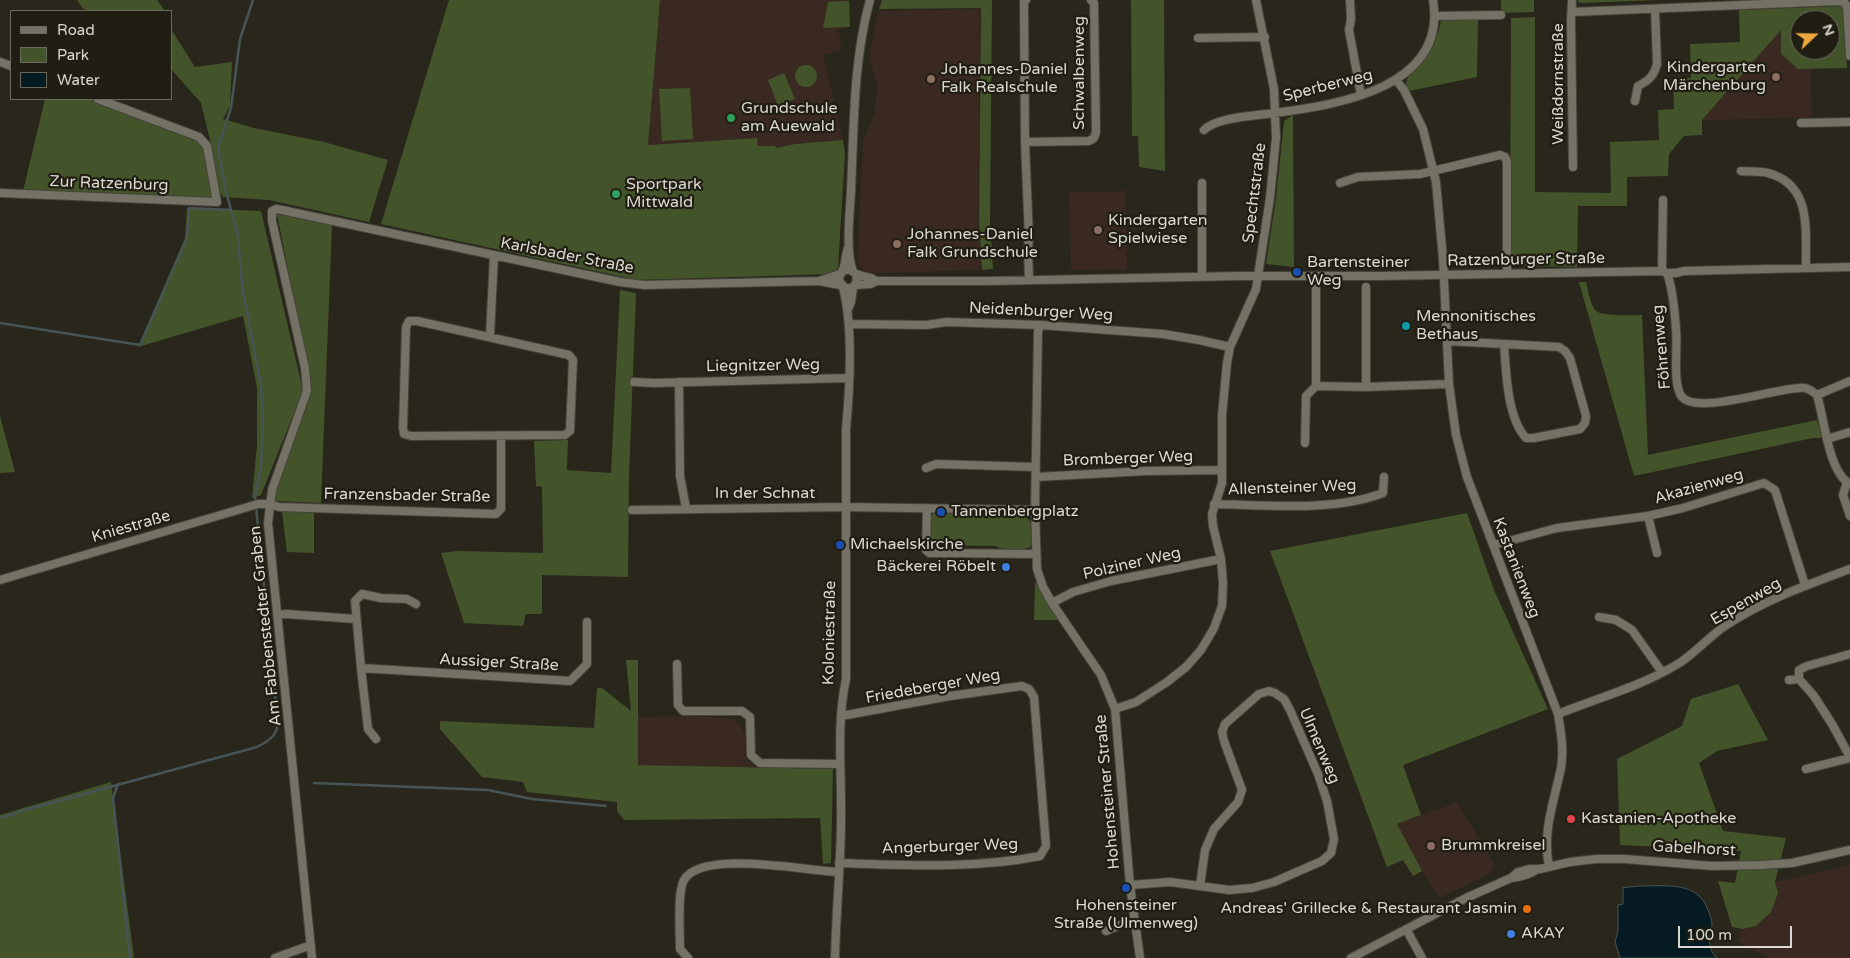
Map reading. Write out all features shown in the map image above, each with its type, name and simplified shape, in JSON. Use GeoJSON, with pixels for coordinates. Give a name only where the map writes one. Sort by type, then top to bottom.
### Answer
{"type":"FeatureCollection","features":[{"type":"Feature","properties":{"kind":"street"},"geometry":{"type":"LineString","coordinates":[[848,248],[838,278],[842,286],[854,286],[858,282],[848,248],[859,55],[863,26],[870,0]]}},
{"type":"Feature","properties":{"kind":"street"},"geometry":{"type":"LineString","coordinates":[[1026,0],[1024,1],[1025,142],[1030,239],[1028,249],[1029,280]]}},
{"type":"Feature","properties":{"kind":"street","name":"Schwalbenweg"},"geometry":{"type":"LineString","coordinates":[[1025,142],[1089,141],[1094,138],[1096,132],[1094,3],[1091,0]]}},
{"type":"Feature","properties":{"kind":"street","name":"Spechtstraße"},"geometry":{"type":"LineString","coordinates":[[1256,0],[1265,37],[1276,113],[1276,138],[1270,198],[1257,277]]}},
{"type":"Feature","properties":{"kind":"street"},"geometry":{"type":"LineString","coordinates":[[1350,0],[1351,19],[1349,30],[1361,95]]}},
{"type":"Feature","properties":{"kind":"street","name":"Sperberweg"},"geometry":{"type":"LineString","coordinates":[[1276,113],[1361,95],[1396,80],[1411,68],[1424,53],[1433,35],[1436,16],[1434,0]]}},
{"type":"Feature","properties":{"kind":"street","name":"Weißdornstraße"},"geometry":{"type":"LineString","coordinates":[[1572,0],[1573,167]]}},
{"type":"Feature","properties":{"kind":"street"},"geometry":{"type":"LineString","coordinates":[[1572,12],[1844,2],[1847,6],[1850,56]]}},
{"type":"Feature","properties":{"kind":"street"},"geometry":{"type":"LineString","coordinates":[[1634,101],[1638,86],[1647,82],[1655,71],[1657,64],[1655,9]]}},
{"type":"Feature","properties":{"kind":"street"},"geometry":{"type":"LineString","coordinates":[[1436,16],[1501,15]]}},
{"type":"Feature","properties":{"kind":"street"},"geometry":{"type":"LineString","coordinates":[[1198,38],[1265,37]]}},
{"type":"Feature","properties":{"kind":"street","name":"Kastanienweg"},"geometry":{"type":"LineString","coordinates":[[1396,80],[1404,90],[1423,129],[1436,182],[1449,384],[1456,435],[1467,477],[1558,714],[1562,743],[1561,767],[1551,804],[1547,834],[1546,853],[1548,867]]}},
{"type":"Feature","properties":{"kind":"street","name":"Zur Ratzenburg"},"geometry":{"type":"LineString","coordinates":[[0,193],[217,202],[207,146],[200,137],[101,100]]}},
{"type":"Feature","properties":{"kind":"street"},"geometry":{"type":"LineString","coordinates":[[1204,130],[1208,126],[1223,121],[1276,113]]}},
{"type":"Feature","properties":{"kind":"street"},"geometry":{"type":"LineString","coordinates":[[1802,123],[1850,122]]}},
{"type":"Feature","properties":{"kind":"street"},"geometry":{"type":"LineString","coordinates":[[1340,183],[1358,177],[1420,174],[1500,155],[1505,157],[1507,162],[1507,273]]}},
{"type":"Feature","properties":{"kind":"street"},"geometry":{"type":"LineString","coordinates":[[1741,171],[1766,172],[1781,177],[1795,189],[1801,199],[1804,213],[1806,268]]}},
{"type":"Feature","properties":{"kind":"street"},"geometry":{"type":"LineString","coordinates":[[1202,184],[1202,276]]}},
{"type":"Feature","properties":{"kind":"street"},"geometry":{"type":"LineString","coordinates":[[1663,200],[1665,272]]}},
{"type":"Feature","properties":{"kind":"street","name":"Am Fabbenstedter Graben"},"geometry":{"type":"LineString","coordinates":[[312,958],[268,523],[272,490],[307,391],[305,368],[272,221],[272,211],[282,210],[371,229]]}},
{"type":"Feature","properties":{"kind":"street","name":"Karlsbader Straße"},"geometry":{"type":"LineString","coordinates":[[371,229],[620,282],[637,284],[819,281],[842,286]]}},
{"type":"Feature","properties":{"kind":"street"},"geometry":{"type":"LineString","coordinates":[[490,336],[494,256]]}},
{"type":"Feature","properties":{"kind":"street","name":"Ratzenburger Straße"},"geometry":{"type":"LineString","coordinates":[[855,272],[876,281],[1665,272],[1850,267]]}},
{"type":"Feature","properties":{"kind":"street"},"geometry":{"type":"LineString","coordinates":[[841,272],[849,269],[855,272]]}},
{"type":"Feature","properties":{"kind":"street","name":"Karlsbader Straße"},"geometry":{"type":"LineString","coordinates":[[819,281],[841,272]]}},
{"type":"Feature","properties":{"kind":"street","name":"Föhrenweg"},"geometry":{"type":"LineString","coordinates":[[1665,272],[1670,283],[1676,330],[1677,385],[1680,395],[1687,402],[1696,404],[1744,398],[1801,387],[1817,395]]}},
{"type":"Feature","properties":{"kind":"street"},"geometry":{"type":"LineString","coordinates":[[1115,709],[1136,702],[1186,667],[1201,650],[1214,628],[1222,606],[1223,583],[1212,514],[1222,482],[1223,397],[1226,364],[1230,347],[1256,290],[1257,277]]}},
{"type":"Feature","properties":{"kind":"street","name":"Ratzenburger Straße"},"geometry":{"type":"LineString","coordinates":[[854,286],[872,284],[876,281]]}},
{"type":"Feature","properties":{"kind":"street","name":"Koloniestraße"},"geometry":{"type":"LineString","coordinates":[[842,286],[848,309]]}},
{"type":"Feature","properties":{"kind":"street","name":"Koloniestraße"},"geometry":{"type":"LineString","coordinates":[[835,958],[840,862],[840,716],[841,700],[846,679],[845,507],[848,309],[854,286]]}},
{"type":"Feature","properties":{"kind":"street"},"geometry":{"type":"LineString","coordinates":[[1305,443],[1306,396],[1316,386],[1316,287]]}},
{"type":"Feature","properties":{"kind":"street"},"geometry":{"type":"LineString","coordinates":[[1366,287],[1366,387]]}},
{"type":"Feature","properties":{"kind":"street"},"geometry":{"type":"LineString","coordinates":[[409,321],[490,336],[569,355],[573,360],[570,430],[566,435],[410,436],[404,434],[402,428],[406,327],[409,321]]}},
{"type":"Feature","properties":{"kind":"street","name":"Neidenburger Weg"},"geometry":{"type":"LineString","coordinates":[[848,324],[926,325],[947,322],[1041,325],[1163,334],[1213,342],[1230,347]]}},
{"type":"Feature","properties":{"kind":"street"},"geometry":{"type":"LineString","coordinates":[[926,508],[926,550],[929,553],[1035,554],[1038,331],[1041,325]]}},
{"type":"Feature","properties":{"kind":"street"},"geometry":{"type":"LineString","coordinates":[[1447,341],[1504,344],[1559,347],[1570,358],[1586,416],[1585,423],[1580,429],[1534,438],[1526,438],[1520,432],[1510,399],[1504,344]]}},
{"type":"Feature","properties":{"kind":"street","name":"Liegnitzer Weg"},"geometry":{"type":"LineString","coordinates":[[634,382],[848,378]]}},
{"type":"Feature","properties":{"kind":"street"},"geometry":{"type":"LineString","coordinates":[[1850,381],[1817,395],[1827,439],[1837,471],[1849,481],[1843,495],[1850,516]]}},
{"type":"Feature","properties":{"kind":"street"},"geometry":{"type":"LineString","coordinates":[[679,382],[680,476],[686,508]]}},
{"type":"Feature","properties":{"kind":"street"},"geometry":{"type":"LineString","coordinates":[[1316,386],[1366,387],[1449,384]]}},
{"type":"Feature","properties":{"kind":"street"},"geometry":{"type":"LineString","coordinates":[[1827,439],[1850,432]]}},
{"type":"Feature","properties":{"kind":"street","name":"Franzensbader Straße"},"geometry":{"type":"LineString","coordinates":[[270,504],[279,507],[496,514],[500,509],[502,436]]}},
{"type":"Feature","properties":{"kind":"street"},"geometry":{"type":"LineString","coordinates":[[926,468],[936,464],[1036,468]]}},
{"type":"Feature","properties":{"kind":"street","name":"Bromberger Weg"},"geometry":{"type":"LineString","coordinates":[[1036,477],[1146,471],[1222,470]]}},
{"type":"Feature","properties":{"kind":"street","name":"Allensteiner Weg"},"geometry":{"type":"LineString","coordinates":[[1214,504],[1319,504],[1364,500],[1383,493],[1384,477]]}},
{"type":"Feature","properties":{"kind":"street","name":"Akazienweg"},"geometry":{"type":"LineString","coordinates":[[1494,545],[1557,528],[1648,516],[1707,502],[1764,483],[1775,490],[1805,585]]}},
{"type":"Feature","properties":{"kind":"street","name":"Kniestraße"},"geometry":{"type":"LineString","coordinates":[[0,580],[256,505],[270,504]]}},
{"type":"Feature","properties":{"kind":"street"},"geometry":{"type":"LineString","coordinates":[[845,507],[1035,510]]}},
{"type":"Feature","properties":{"kind":"street","name":"In der Schnat"},"geometry":{"type":"LineString","coordinates":[[632,510],[845,507]]}},
{"type":"Feature","properties":{"kind":"street","name":"Akazienweg"},"geometry":{"type":"LineString","coordinates":[[1648,516],[1657,553]]}},
{"type":"Feature","properties":{"kind":"street","name":"Hohensteiner Straße"},"geometry":{"type":"LineString","coordinates":[[1035,554],[1037,569],[1043,587],[1101,675],[1115,709],[1130,885],[1140,958]]}},
{"type":"Feature","properties":{"kind":"street","name":"Polziner Weg"},"geometry":{"type":"LineString","coordinates":[[1052,603],[1073,592],[1111,582],[1220,559]]}},
{"type":"Feature","properties":{"kind":"street","name":"Espenweg"},"geometry":{"type":"LineString","coordinates":[[1558,714],[1662,672],[1681,661],[1725,626],[1774,598],[1850,569]]}},
{"type":"Feature","properties":{"kind":"street"},"geometry":{"type":"LineString","coordinates":[[376,739],[368,729],[355,601],[362,594],[407,600],[416,604]]}},
{"type":"Feature","properties":{"kind":"street"},"geometry":{"type":"LineString","coordinates":[[277,615],[356,620]]}},
{"type":"Feature","properties":{"kind":"street"},"geometry":{"type":"LineString","coordinates":[[1599,618],[1616,620],[1632,630],[1662,672]]}},
{"type":"Feature","properties":{"kind":"street","name":"Aussiger Straße"},"geometry":{"type":"LineString","coordinates":[[361,668],[570,681],[587,664],[587,622]]}},
{"type":"Feature","properties":{"kind":"street"},"geometry":{"type":"LineString","coordinates":[[1806,768],[1850,757],[1814,696],[1799,679],[1799,670],[1806,666],[1850,654]]}},
{"type":"Feature","properties":{"kind":"street"},"geometry":{"type":"LineString","coordinates":[[677,664],[678,705],[683,711],[742,711],[750,717],[751,755],[760,763],[839,764]]}},
{"type":"Feature","properties":{"kind":"street"},"geometry":{"type":"LineString","coordinates":[[1789,680],[1799,679]]}},
{"type":"Feature","properties":{"kind":"street","name":"Friedeberger Weg"},"geometry":{"type":"LineString","coordinates":[[840,716],[950,696],[1022,686],[1029,689]]}},
{"type":"Feature","properties":{"kind":"street","name":"Angerburger Weg"},"geometry":{"type":"LineString","coordinates":[[840,862],[954,864],[1020,860],[1040,856],[1046,846],[1034,697],[1029,689]]}},
{"type":"Feature","properties":{"kind":"street","name":"Ulmenweg"},"geometry":{"type":"LineString","coordinates":[[1130,885],[1170,882],[1228,890],[1252,888],[1274,882],[1322,861],[1331,853],[1334,839],[1327,801],[1318,774],[1290,710],[1284,699],[1275,693],[1269,691],[1259,694],[1225,724],[1222,732],[1224,741],[1242,790],[1238,802],[1214,829],[1205,850],[1200,886]]}},
{"type":"Feature","properties":{"kind":"street","name":"Gabelhorst"},"geometry":{"type":"LineString","coordinates":[[1351,958],[1466,898],[1512,878],[1520,878],[1536,870],[1570,862],[1625,859],[1712,866],[1760,866],[1792,863],[1850,850]]}},
{"type":"Feature","properties":{"kind":"street"},"geometry":{"type":"LineString","coordinates":[[688,958],[680,948],[680,889],[684,879],[691,872],[724,863],[839,872]]}},
{"type":"Feature","properties":{"kind":"street"},"geometry":{"type":"LineString","coordinates":[[1106,931],[1134,919]]}},
{"type":"Feature","properties":{"kind":"street"},"geometry":{"type":"LineString","coordinates":[[1406,929],[1422,958]]}},
{"type":"Feature","properties":{"kind":"street"},"geometry":{"type":"LineString","coordinates":[[275,958],[311,945]]}},
{"type":"Feature","properties":{"kind":"shaded area"},"geometry":{"type":"Polygon","coordinates":[[[660,0],[849,0],[850,27],[838,29],[842,50],[823,55],[843,140],[795,144],[776,148],[775,146],[758,146],[756,138],[648,145],[660,0]]]}},
{"type":"Feature","properties":{"kind":"shaded area"},"geometry":{"type":"Polygon","coordinates":[[[980,9],[978,222],[981,270],[875,273],[864,271],[857,261],[863,142],[875,111],[877,84],[869,57],[878,11],[980,9]]]}},
{"type":"Feature","properties":{"kind":"shaded area"},"geometry":{"type":"Polygon","coordinates":[[[1781,29],[1790,50],[1790,60],[1794,60],[1798,69],[1811,69],[1812,118],[1702,120],[1781,29]]]}},
{"type":"Feature","properties":{"kind":"shaded area","name":"Kindergarten Spielwiese"},"geometry":{"type":"Polygon","coordinates":[[[1126,191],[1127,269],[1071,270],[1069,192],[1126,191]]]}},
{"type":"Feature","properties":{"kind":"shaded area"},"geometry":{"type":"Polygon","coordinates":[[[682,716],[734,720],[740,724],[745,737],[746,757],[750,763],[762,768],[638,765],[638,717],[682,716]]]}},
{"type":"Feature","properties":{"kind":"shaded area","name":"Brummkreisel"},"geometry":{"type":"Polygon","coordinates":[[[1457,802],[1495,865],[1490,874],[1439,898],[1422,871],[1413,876],[1403,860],[1387,867],[1374,833],[1457,802]]]}},
{"type":"Feature","properties":{"kind":"shaded area"},"geometry":{"type":"Polygon","coordinates":[[[1850,865],[1850,958],[1769,958],[1737,941],[1743,929],[1756,926],[1778,893],[1775,882],[1850,865]]]}},
{"type":"Feature","properties":{"kind":"green space"},"geometry":{"type":"Polygon","coordinates":[[[77,0],[157,0],[164,10],[86,10],[83,9],[77,0]]]}},
{"type":"Feature","properties":{"kind":"green space","name":"Sportpark Mittwald"},"geometry":{"type":"Polygon","coordinates":[[[449,0],[660,0],[648,145],[757,138],[758,146],[775,146],[776,148],[795,144],[843,140],[845,154],[838,268],[832,274],[637,280],[381,224],[449,0]]]}},
{"type":"Feature","properties":{"kind":"green space"},"geometry":{"type":"Polygon","coordinates":[[[882,0],[992,0],[990,223],[993,269],[982,270],[979,222],[981,8],[879,9],[882,0]]]}},
{"type":"Feature","properties":{"kind":"green space"},"geometry":{"type":"Polygon","coordinates":[[[1131,0],[1164,0],[1165,171],[1139,167],[1138,136],[1132,136],[1131,0]]]}},
{"type":"Feature","properties":{"kind":"green space"},"geometry":{"type":"Polygon","coordinates":[[[1501,0],[1534,0],[1534,12],[1501,13],[1501,0]]]}},
{"type":"Feature","properties":{"kind":"green space"},"geometry":{"type":"Polygon","coordinates":[[[1578,0],[1660,0],[1579,3],[1578,0]]]}},
{"type":"Feature","properties":{"kind":"green space"},"geometry":{"type":"Polygon","coordinates":[[[849,1],[850,27],[823,28],[828,2],[849,1]]]}},
{"type":"Feature","properties":{"kind":"green space"},"geometry":{"type":"Polygon","coordinates":[[[1843,6],[1847,68],[1798,69],[1781,54],[1781,30],[1702,120],[1702,135],[1684,136],[1669,154],[1668,176],[1627,177],[1627,206],[1578,206],[1577,267],[1510,266],[1511,18],[1535,17],[1535,192],[1611,193],[1610,142],[1659,140],[1658,110],[1674,109],[1673,79],[1691,78],[1690,44],[1740,42],[1739,10],[1843,6]]]}},
{"type":"Feature","properties":{"kind":"green space"},"geometry":{"type":"Polygon","coordinates":[[[1478,18],[1477,77],[1409,91],[1406,81],[1431,50],[1441,19],[1478,18]]]}},
{"type":"Feature","properties":{"kind":"green space"},"geometry":{"type":"Polygon","coordinates":[[[172,31],[195,67],[232,62],[230,106],[223,119],[254,128],[324,142],[388,160],[369,222],[269,200],[223,197],[217,188],[210,140],[201,103],[172,70],[172,31]]]}},
{"type":"Feature","properties":{"kind":"green space"},"geometry":{"type":"Polygon","coordinates":[[[806,65],[814,68],[817,76],[814,84],[806,87],[798,84],[795,76],[798,68],[806,65]]]}},
{"type":"Feature","properties":{"kind":"green space"},"geometry":{"type":"Polygon","coordinates":[[[784,73],[795,99],[778,106],[768,80],[784,73]]]}},
{"type":"Feature","properties":{"kind":"green space"},"geometry":{"type":"Polygon","coordinates":[[[690,88],[693,139],[662,141],[659,89],[690,88]]]}},
{"type":"Feature","properties":{"kind":"green space"},"geometry":{"type":"Polygon","coordinates":[[[45,100],[92,100],[198,139],[204,147],[213,198],[23,191],[45,100]]]}},
{"type":"Feature","properties":{"kind":"green space"},"geometry":{"type":"Polygon","coordinates":[[[1293,115],[1294,267],[1266,264],[1276,198],[1284,121],[1293,115]]]}},
{"type":"Feature","properties":{"kind":"green space"},"geometry":{"type":"Polygon","coordinates":[[[187,208],[261,211],[303,391],[261,495],[252,498],[257,445],[257,388],[243,316],[138,347],[185,238],[187,208]]]}},
{"type":"Feature","properties":{"kind":"green space"},"geometry":{"type":"Polygon","coordinates":[[[277,214],[332,225],[321,503],[276,501],[274,495],[312,391],[277,214]]]}},
{"type":"Feature","properties":{"kind":"green space"},"geometry":{"type":"Polygon","coordinates":[[[1579,282],[1586,282],[1592,304],[1598,312],[1617,315],[1642,315],[1648,455],[1817,420],[1822,438],[1813,438],[1634,476],[1579,282]]]}},
{"type":"Feature","properties":{"kind":"green space"},"geometry":{"type":"Polygon","coordinates":[[[620,290],[636,293],[629,477],[628,577],[542,575],[542,614],[526,614],[523,626],[464,623],[441,553],[458,551],[543,553],[542,487],[536,486],[534,441],[568,440],[567,470],[611,473],[620,290]]]}},
{"type":"Feature","properties":{"kind":"green space"},"geometry":{"type":"Polygon","coordinates":[[[0,416],[15,472],[0,473],[0,416]]]}},
{"type":"Feature","properties":{"kind":"green space"},"geometry":{"type":"Polygon","coordinates":[[[314,511],[314,553],[287,552],[282,512],[314,511]]]}},
{"type":"Feature","properties":{"kind":"green space"},"geometry":{"type":"Polygon","coordinates":[[[938,512],[1020,513],[1030,522],[1032,544],[1030,547],[1018,550],[1008,550],[996,546],[938,545],[934,548],[930,537],[929,523],[932,515],[938,512]]]}},
{"type":"Feature","properties":{"kind":"green space"},"geometry":{"type":"Polygon","coordinates":[[[1467,513],[1494,590],[1548,709],[1403,765],[1421,815],[1397,824],[1422,871],[1413,876],[1403,860],[1387,867],[1270,551],[1467,513]]]}},
{"type":"Feature","properties":{"kind":"green space"},"geometry":{"type":"Polygon","coordinates":[[[1035,583],[1038,583],[1058,620],[1034,620],[1035,583]]]}},
{"type":"Feature","properties":{"kind":"green space"},"geometry":{"type":"Polygon","coordinates":[[[626,660],[638,660],[638,765],[833,769],[831,863],[823,864],[820,818],[624,820],[617,811],[617,802],[527,792],[523,782],[482,777],[440,729],[440,721],[594,728],[597,688],[602,688],[631,711],[626,660]]]}},
{"type":"Feature","properties":{"kind":"green space"},"geometry":{"type":"Polygon","coordinates":[[[1738,684],[1768,740],[1717,751],[1699,763],[1723,831],[1786,838],[1775,882],[1778,893],[1771,912],[1756,926],[1743,929],[1732,927],[1718,881],[1735,883],[1741,851],[1620,845],[1617,759],[1682,726],[1691,699],[1738,684]]]}},
{"type":"Feature","properties":{"kind":"green space"},"geometry":{"type":"Polygon","coordinates":[[[111,782],[134,958],[0,958],[0,815],[111,782]]]}},
{"type":"Feature","properties":{"kind":"water"},"geometry":{"type":"Polygon","coordinates":[[[1640,886],[1680,887],[1697,894],[1703,901],[1711,918],[1710,946],[1717,958],[1620,958],[1615,942],[1618,931],[1618,905],[1623,904],[1623,888],[1640,886]]]}},
{"type":"Feature","properties":{"kind":"waterway"},"geometry":{"type":"LineString","coordinates":[[0,818],[257,747],[271,738],[277,728],[255,497],[261,468],[263,419],[261,386],[242,286],[238,234],[226,192],[218,148],[231,108],[240,39],[253,0]]}},
{"type":"Feature","properties":{"kind":"waterway"},"geometry":{"type":"LineString","coordinates":[[0,323],[140,345],[187,238],[189,208],[231,210]]}},
{"type":"Feature","properties":{"kind":"waterway"},"geometry":{"type":"LineString","coordinates":[[314,783],[488,790],[532,799],[606,806]]}},
{"type":"Feature","properties":{"kind":"waterway"},"geometry":{"type":"LineString","coordinates":[[118,784],[113,798],[130,958]]}},
{"type":"Feature","properties":{"kind":"place","name":"Kindergarten Märchenburg"},"geometry":{"type":"Point","coordinates":[1776,77]}},
{"type":"Feature","properties":{"kind":"place","name":"Johannes-Daniel Falk Realschule"},"geometry":{"type":"Point","coordinates":[931,79]}},
{"type":"Feature","properties":{"kind":"place","name":"Grundschule am Auewald"},"geometry":{"type":"Point","coordinates":[731,118]}},
{"type":"Feature","properties":{"kind":"place","name":"Sportpark Mittwald"},"geometry":{"type":"Point","coordinates":[616,194]}},
{"type":"Feature","properties":{"kind":"place","name":"Kindergarten Spielwiese"},"geometry":{"type":"Point","coordinates":[1098,230]}},
{"type":"Feature","properties":{"kind":"place","name":"Johannes-Daniel Falk Grundschule"},"geometry":{"type":"Point","coordinates":[897,244]}},
{"type":"Feature","properties":{"kind":"place","name":"Bartensteiner Weg"},"geometry":{"type":"Point","coordinates":[1297,272]}},
{"type":"Feature","properties":{"kind":"place","name":"Mennonitisches Bethaus"},"geometry":{"type":"Point","coordinates":[1406,326]}},
{"type":"Feature","properties":{"kind":"place","name":"Tannenbergplatz"},"geometry":{"type":"Point","coordinates":[941,512]}},
{"type":"Feature","properties":{"kind":"place","name":"Michaelskirche"},"geometry":{"type":"Point","coordinates":[840,545]}},
{"type":"Feature","properties":{"kind":"place","name":"Bäckerei Röbelt"},"geometry":{"type":"Point","coordinates":[1006,567]}},
{"type":"Feature","properties":{"kind":"place","name":"Kastanien-Apotheke"},"geometry":{"type":"Point","coordinates":[1571,819]}},
{"type":"Feature","properties":{"kind":"place","name":"Brummkreisel"},"geometry":{"type":"Point","coordinates":[1431,846]}},
{"type":"Feature","properties":{"kind":"place","name":"Hohensteiner Straße (Ulmenweg)"},"geometry":{"type":"Point","coordinates":[1126,888]}},
{"type":"Feature","properties":{"kind":"place","name":"Andreas' Grillecke & Restaurant Jasmin"},"geometry":{"type":"Point","coordinates":[1527,909]}},
{"type":"Feature","properties":{"kind":"place","name":"AKAY"},"geometry":{"type":"Point","coordinates":[1511,934]}}]}
